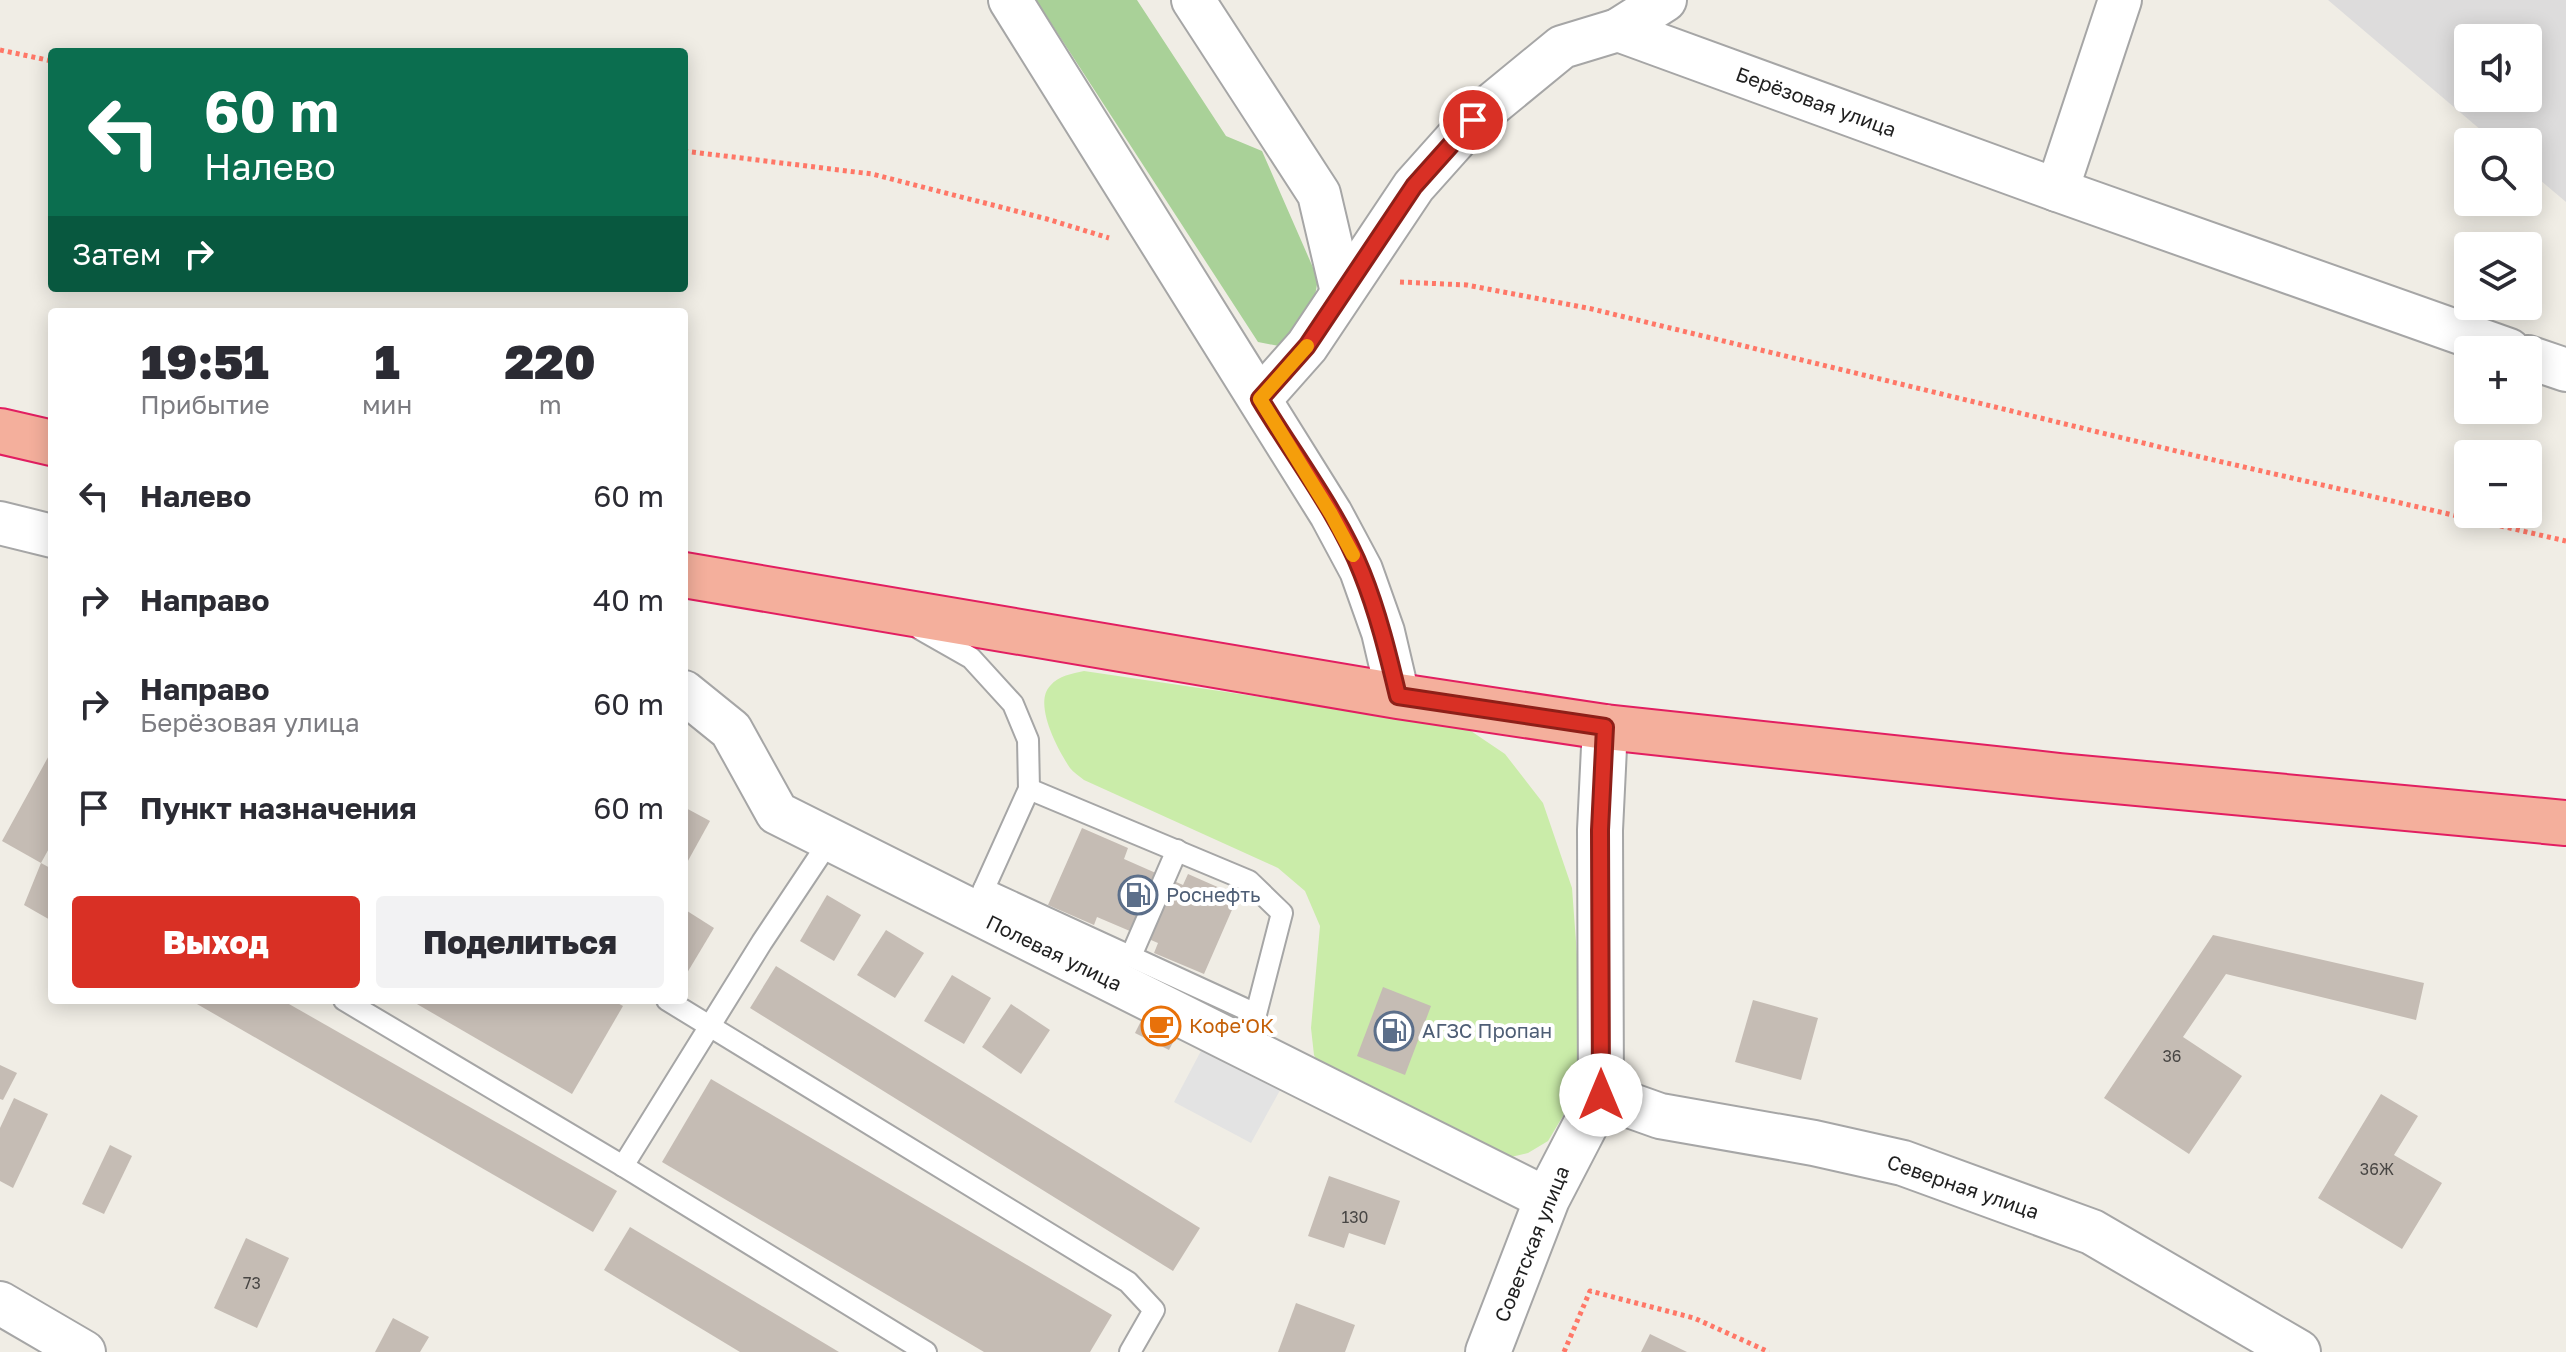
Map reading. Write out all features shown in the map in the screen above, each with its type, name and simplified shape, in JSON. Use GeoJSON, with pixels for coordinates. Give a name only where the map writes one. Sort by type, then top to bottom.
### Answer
{"type":"FeatureCollection","features":[{"type":"Feature","properties":{"kind":"highway"},"geometry":{"type":"LineString","coordinates":[[0,431],[48,442]]}},
{"type":"Feature","properties":{"kind":"highway"},"geometry":{"type":"LineString","coordinates":[[688,576],[1398,696],[1605,727],[2060,776],[2566,823]]}},
{"type":"Feature","properties":{"kind":"street"},"geometry":{"type":"LineString","coordinates":[[1010,0],[1331,514],[1361,570],[1383,632],[1398,696]]}},
{"type":"Feature","properties":{"kind":"street"},"geometry":{"type":"LineString","coordinates":[[1193,0],[1319,194],[1342,292]]}},
{"type":"Feature","properties":{"kind":"street"},"geometry":{"type":"LineString","coordinates":[[1260,399],[1307,346],[1414,186],[1473,120],[1562,47],[1618,30],[1665,0]]}},
{"type":"Feature","properties":{"kind":"street"},"geometry":{"type":"LineString","coordinates":[[2057,190],[2120,0]]}},
{"type":"Feature","properties":{"kind":"street","name":"Берёзовая улица"},"geometry":{"type":"LineString","coordinates":[[1618,30],[2469,336]]}},
{"type":"Feature","properties":{"kind":"street"},"geometry":{"type":"LineString","coordinates":[[2542,362],[2566,370]]}},
{"type":"Feature","properties":{"kind":"street"},"geometry":{"type":"LineString","coordinates":[[0,523],[48,535]]}},
{"type":"Feature","properties":{"kind":"street","name":"Полевая улица"},"geometry":{"type":"LineString","coordinates":[[688,695],[731,730],[777,813],[830,840],[979,901],[1251,1032],[1547,1199]]}},
{"type":"Feature","properties":{"kind":"street"},"geometry":{"type":"LineString","coordinates":[[1601,1095],[1600,830],[1605,727]]}},
{"type":"Feature","properties":{"kind":"street","name":"Советская улица"},"geometry":{"type":"LineString","coordinates":[[1488,1352],[1547,1199],[1601,1095]]}},
{"type":"Feature","properties":{"kind":"street","name":"Северная улица"},"geometry":{"type":"LineString","coordinates":[[1601,1095],[1660,1116],[1814,1143],[1903,1163],[2079,1227],[2298,1352]]}},
{"type":"Feature","properties":{"kind":"street"},"geometry":{"type":"LineString","coordinates":[[0,1303],[84,1352]]}},
{"type":"Feature","properties":{"kind":"lane"},"geometry":{"type":"LineString","coordinates":[[889,611],[971,658],[1013,704],[1028,740],[1029,789],[979,901],[1131,956],[1251,1032],[1282,913],[1249,881],[1029,789]]}},
{"type":"Feature","properties":{"kind":"lane"},"geometry":{"type":"LineString","coordinates":[[623,1166],[830,840]]}},
{"type":"Feature","properties":{"kind":"lane"},"geometry":{"type":"LineString","coordinates":[[1131,956],[1177,850]]}},
{"type":"Feature","properties":{"kind":"lane"},"geometry":{"type":"LineString","coordinates":[[351,1004],[926,1352]]}},
{"type":"Feature","properties":{"kind":"lane"},"geometry":{"type":"LineString","coordinates":[[674,1004],[1128,1282],[1154,1310],[1130,1352]]}},
{"type":"Feature","properties":{"kind":"path"},"geometry":{"type":"LineString","coordinates":[[0,50],[48,60]]}},
{"type":"Feature","properties":{"kind":"path"},"geometry":{"type":"LineString","coordinates":[[688,151],[872,174],[1047,219],[1171,257]]}},
{"type":"Feature","properties":{"kind":"path"},"geometry":{"type":"LineString","coordinates":[[1342,292],[1367,285],[1398,282],[1467,285],[1592,309],[2205,458],[2566,541]]}},
{"type":"Feature","properties":{"kind":"path"},"geometry":{"type":"LineString","coordinates":[[1564,1352],[1590,1291],[1694,1318],[1769,1352]]}},
{"type":"Feature","properties":{"kind":"shaded area"},"geometry":{"type":"Polygon","coordinates":[[[2328,0],[2566,0],[2566,202],[2542,182],[2542,128],[2479,128],[2460,112],[2542,112],[2542,24],[2454,24],[2454,107],[2328,0]]]}},
{"type":"Feature","properties":{"kind":"shaded area"},"geometry":{"type":"Polygon","coordinates":[[[1212,1030],[1290,1072],[1251,1143],[1174,1102],[1212,1030]]]}},
{"type":"Feature","properties":{"kind":"green space"},"geometry":{"type":"Polygon","coordinates":[[[1036,0],[1137,0],[1226,136],[1262,151],[1318,279],[1313,307],[1279,346],[1258,342],[1036,0]]]}},
{"type":"Feature","properties":{"kind":"green space"},"geometry":{"type":"Polygon","coordinates":[[[1084,671],[1465,727],[1505,754],[1543,803],[1572,888],[1579,982],[1580,1052],[1563,1116],[1548,1141],[1528,1153],[1511,1157],[1490,1152],[1321,1069],[1314,1055],[1311,1028],[1320,926],[1305,891],[1278,868],[1084,780],[1073,771],[1049,727],[1045,694],[1057,679],[1084,671]]]}},
{"type":"Feature","properties":{"kind":"building"},"geometry":{"type":"Polygon","coordinates":[[[48,757],[48,850],[41,863],[2,841],[48,757]]]}},
{"type":"Feature","properties":{"kind":"building"},"geometry":{"type":"Polygon","coordinates":[[[688,809],[710,821],[688,861],[688,809]]]}},
{"type":"Feature","properties":{"kind":"building"},"geometry":{"type":"Polygon","coordinates":[[[1082,828],[1128,848],[1124,859],[1183,885],[1188,874],[1238,896],[1204,974],[1154,953],[1158,943],[1097,917],[1094,925],[1048,905],[1082,828]]]}},
{"type":"Feature","properties":{"kind":"building"},"geometry":{"type":"Polygon","coordinates":[[[41,863],[48,867],[48,919],[24,905],[41,863]]]}},
{"type":"Feature","properties":{"kind":"building"},"geometry":{"type":"Polygon","coordinates":[[[827,895],[861,915],[834,961],[800,941],[827,895]]]}},
{"type":"Feature","properties":{"kind":"building"},"geometry":{"type":"Polygon","coordinates":[[[688,912],[714,928],[688,971],[688,912]]]}},
{"type":"Feature","properties":{"kind":"building"},"geometry":{"type":"Polygon","coordinates":[[[886,930],[924,953],[895,998],[857,975],[886,930]]]}},
{"type":"Feature","properties":{"kind":"building"},"geometry":{"type":"Polygon","coordinates":[[[2213,935],[2424,983],[2416,1020],[2226,974],[2183,1037],[2242,1076],[2189,1154],[2104,1098],[2213,935]]]}},
{"type":"Feature","properties":{"kind":"building"},"geometry":{"type":"Polygon","coordinates":[[[776,966],[1200,1228],[1173,1271],[750,1008],[776,966]]]}},
{"type":"Feature","properties":{"kind":"building"},"geometry":{"type":"Polygon","coordinates":[[[952,975],[991,998],[964,1044],[924,1021],[952,975]]]}},
{"type":"Feature","properties":{"kind":"building","name":"АГЗС Пропан"},"geometry":{"type":"Polygon","coordinates":[[[1383,987],[1431,1006],[1405,1075],[1357,1056],[1383,987]]]}},
{"type":"Feature","properties":{"kind":"building"},"geometry":{"type":"Polygon","coordinates":[[[1753,1000],[1818,1018],[1801,1080],[1735,1062],[1753,1000]]]}},
{"type":"Feature","properties":{"kind":"building"},"geometry":{"type":"Polygon","coordinates":[[[1151,1001],[1186,1017],[1169,1050],[1135,1033],[1151,1001]]]}},
{"type":"Feature","properties":{"kind":"building"},"geometry":{"type":"Polygon","coordinates":[[[197,1004],[289,1004],[617,1191],[593,1232],[197,1004]]]}},
{"type":"Feature","properties":{"kind":"building"},"geometry":{"type":"Polygon","coordinates":[[[417,1004],[623,1006],[572,1094],[417,1004]]]}},
{"type":"Feature","properties":{"kind":"building"},"geometry":{"type":"Polygon","coordinates":[[[1011,1004],[1050,1030],[1021,1074],[982,1047],[1011,1004]]]}},
{"type":"Feature","properties":{"kind":"building"},"geometry":{"type":"Polygon","coordinates":[[[0,1065],[17,1073],[3,1100],[0,1099],[0,1065]]]}},
{"type":"Feature","properties":{"kind":"building"},"geometry":{"type":"Polygon","coordinates":[[[711,1079],[1112,1315],[1090,1352],[984,1352],[662,1162],[711,1079]]]}},
{"type":"Feature","properties":{"kind":"building"},"geometry":{"type":"Polygon","coordinates":[[[2381,1094],[2418,1116],[2394,1155],[2442,1183],[2402,1249],[2318,1198],[2381,1094]]]}},
{"type":"Feature","properties":{"kind":"building"},"geometry":{"type":"Polygon","coordinates":[[[14,1098],[48,1114],[13,1188],[0,1181],[0,1128],[14,1098]]]}},
{"type":"Feature","properties":{"kind":"building"},"geometry":{"type":"Polygon","coordinates":[[[110,1145],[132,1156],[104,1214],[82,1204],[110,1145]]]}},
{"type":"Feature","properties":{"kind":"building"},"geometry":{"type":"Polygon","coordinates":[[[1329,1176],[1400,1201],[1385,1245],[1349,1233],[1344,1248],[1308,1236],[1329,1176]]]}},
{"type":"Feature","properties":{"kind":"building"},"geometry":{"type":"Polygon","coordinates":[[[630,1227],[839,1352],[740,1352],[604,1270],[630,1227]]]}},
{"type":"Feature","properties":{"kind":"building"},"geometry":{"type":"Polygon","coordinates":[[[246,1238],[289,1258],[257,1328],[214,1308],[246,1238]]]}},
{"type":"Feature","properties":{"kind":"building"},"geometry":{"type":"Polygon","coordinates":[[[1296,1303],[1355,1325],[1345,1352],[1278,1352],[1296,1303]]]}},
{"type":"Feature","properties":{"kind":"building"},"geometry":{"type":"Polygon","coordinates":[[[393,1318],[429,1337],[420,1352],[375,1352],[393,1318]]]}},
{"type":"Feature","properties":{"kind":"building"},"geometry":{"type":"Polygon","coordinates":[[[1650,1334],[1687,1352],[1641,1352],[1650,1334]]]}},
{"type":"Feature","properties":{"kind":"slow traffic"},"geometry":{"type":"LineString","coordinates":[[1307,346],[1260,399],[1353,555]]}},
{"type":"Feature","properties":{"kind":"place","name":"Роснефть"},"geometry":{"type":"Point","coordinates":[1138,895]}},
{"type":"Feature","properties":{"kind":"place","name":"Кофе'ОК"},"geometry":{"type":"Point","coordinates":[1161,1026]}},
{"type":"Feature","properties":{"kind":"place","name":"АГЗС Пропан"},"geometry":{"type":"Point","coordinates":[1394,1031]}},
{"type":"Feature","properties":{"kind":"route"},"geometry":{"type":"LineString","coordinates":[[1473,120],[1414,186],[1307,346],[1260,399],[1331,514],[1361,570],[1383,632],[1398,696],[1605,727],[1600,830],[1601,1095]]}}]}
